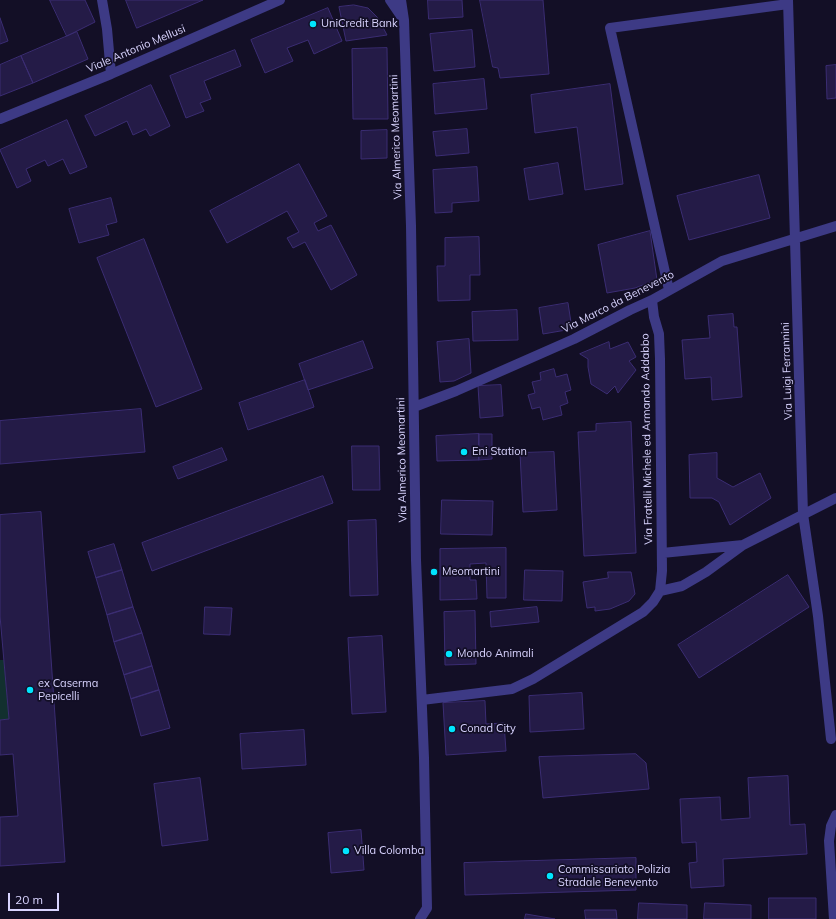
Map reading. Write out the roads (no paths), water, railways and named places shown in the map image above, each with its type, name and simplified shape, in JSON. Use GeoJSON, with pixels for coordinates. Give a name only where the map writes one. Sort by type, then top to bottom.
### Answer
{"type":"FeatureCollection","features":[{"type":"Feature","properties":{"kind":"street"},"geometry":{"type":"LineString","coordinates":[[102,0],[107,29],[111,74]]}},
{"type":"Feature","properties":{"kind":"street","name":"Viale Antonio Mellusi"},"geometry":{"type":"LineString","coordinates":[[0,119],[111,74],[280,0]]}},
{"type":"Feature","properties":{"kind":"street"},"geometry":{"type":"LineString","coordinates":[[390,0],[404,20]]}},
{"type":"Feature","properties":{"kind":"street","name":"Via Almerico Meomartini"},"geometry":{"type":"LineString","coordinates":[[401,0],[404,20],[411,226],[416,560],[424,758],[427,919]]}},
{"type":"Feature","properties":{"kind":"street"},"geometry":{"type":"LineString","coordinates":[[669,290],[610,28],[788,2]]}},
{"type":"Feature","properties":{"kind":"street","name":"Via Luigi Ferrannini"},"geometry":{"type":"LineString","coordinates":[[788,2],[803,514],[818,616],[831,739]]}},
{"type":"Feature","properties":{"kind":"street","name":"Via Marco da Benevento"},"geometry":{"type":"LineString","coordinates":[[414,407],[456,391],[574,339],[652,300],[722,261],[836,226]]}},
{"type":"Feature","properties":{"kind":"street","name":"Via Fratelli Michele ed Armando Addabbo"},"geometry":{"type":"LineString","coordinates":[[652,300],[654,317],[659,334],[660,353],[662,553],[660,591],[682,586],[706,572],[743,545],[836,498]]}},
{"type":"Feature","properties":{"kind":"street","name":"Via Fratelli Michele ed Armando Addabbo"},"geometry":{"type":"LineString","coordinates":[[662,553],[743,545]]}},
{"type":"Feature","properties":{"kind":"street"},"geometry":{"type":"LineString","coordinates":[[422,700],[512,689],[533,679],[643,612],[653,602],[660,591]]}},
{"type":"Feature","properties":{"kind":"street"},"geometry":{"type":"LineString","coordinates":[[834,919],[829,841],[831,826],[836,815]]}},
{"type":"Feature","properties":{"kind":"street"},"geometry":{"type":"LineString","coordinates":[[420,919],[427,908]]}},
{"type":"Feature","properties":{"kind":"place","name":"UniCredit Bank"},"geometry":{"type":"Point","coordinates":[313,24]}},
{"type":"Feature","properties":{"kind":"place","name":"Eni Station"},"geometry":{"type":"Point","coordinates":[464,452]}},
{"type":"Feature","properties":{"kind":"place","name":"Meomartini"},"geometry":{"type":"Point","coordinates":[434,572]}},
{"type":"Feature","properties":{"kind":"place","name":"Mondo Animali"},"geometry":{"type":"Point","coordinates":[449,654]}},
{"type":"Feature","properties":{"kind":"place","name":"ex Caserma Pepicelli"},"geometry":{"type":"Point","coordinates":[30,690]}},
{"type":"Feature","properties":{"kind":"place","name":"Conad City"},"geometry":{"type":"Point","coordinates":[452,729]}},
{"type":"Feature","properties":{"kind":"place","name":"Villa Colomba"},"geometry":{"type":"Point","coordinates":[346,851]}},
{"type":"Feature","properties":{"kind":"place","name":"Commissariato Polizia Stradale Benevento"},"geometry":{"type":"Point","coordinates":[550,876]}}]}
